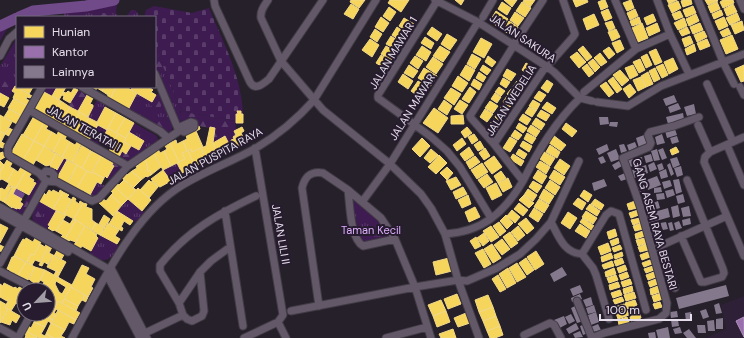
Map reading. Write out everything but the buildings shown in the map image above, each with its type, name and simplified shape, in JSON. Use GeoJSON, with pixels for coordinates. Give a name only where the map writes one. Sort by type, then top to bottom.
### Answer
{"type":"FeatureCollection","features":[{"type":"Feature","properties":{"kind":"street"},"geometry":{"type":"LineString","coordinates":[[214,0],[252,86],[255,87],[264,83],[323,0]]}},
{"type":"Feature","properties":{"kind":"street"},"geometry":{"type":"LineString","coordinates":[[268,0],[260,13],[260,18],[281,61],[322,110],[390,164],[421,194],[430,208],[445,234],[458,280],[479,338]]}},
{"type":"Feature","properties":{"kind":"street","name":"JALAN PUSPITA RAYA"},"geometry":{"type":"LineString","coordinates":[[72,338],[132,233],[154,208],[175,190],[255,148],[290,124],[303,113],[314,100],[376,0]]}},
{"type":"Feature","properties":{"kind":"street","name":"JALAN MAWAR"},"geometry":{"type":"LineString","coordinates":[[362,202],[390,164],[493,0]]}},
{"type":"Feature","properties":{"kind":"street"},"geometry":{"type":"LineString","coordinates":[[494,144],[470,116],[543,0]]}},
{"type":"Feature","properties":{"kind":"street","name":"JALAN WEDELIA"},"geometry":{"type":"LineString","coordinates":[[523,181],[494,144],[549,64],[575,34],[563,0]]}},
{"type":"Feature","properties":{"kind":"street"},"geometry":{"type":"LineString","coordinates":[[615,0],[636,49]]}},
{"type":"Feature","properties":{"kind":"street"},"geometry":{"type":"LineString","coordinates":[[657,0],[670,34],[689,74]]}},
{"type":"Feature","properties":{"kind":"street"},"geometry":{"type":"LineString","coordinates":[[698,0],[723,62],[744,95]]}},
{"type":"Feature","properties":{"kind":"street"},"geometry":{"type":"LineString","coordinates":[[740,0],[744,9]]}},
{"type":"Feature","properties":{"kind":"street","name":"JALAN SAKURA"},"geometry":{"type":"LineString","coordinates":[[436,1],[480,19],[549,64],[554,72],[582,95]]}},
{"type":"Feature","properties":{"kind":"street","name":"JALAN MAWAR 1"},"geometry":{"type":"LineString","coordinates":[[414,124],[379,100],[378,96],[436,1]]}},
{"type":"Feature","properties":{"kind":"street"},"geometry":{"type":"LineString","coordinates":[[0,56],[9,39],[16,33]]}},
{"type":"Feature","properties":{"kind":"street"},"geometry":{"type":"LineString","coordinates":[[445,234],[457,234],[472,230],[492,218],[508,205],[553,129],[582,95],[636,49],[670,34]]}},
{"type":"Feature","properties":{"kind":"street"},"geometry":{"type":"LineString","coordinates":[[582,95],[595,101],[628,106],[661,86],[744,54]]}},
{"type":"Feature","properties":{"kind":"street"},"geometry":{"type":"LineString","coordinates":[[41,88],[8,147],[9,156],[47,179],[88,200],[95,201],[128,166],[180,131],[156,78]]}},
{"type":"Feature","properties":{"kind":"street"},"geometry":{"type":"LineString","coordinates":[[708,84],[744,185]]}},
{"type":"Feature","properties":{"kind":"street"},"geometry":{"type":"LineString","coordinates":[[84,88],[160,131],[168,138]]}},
{"type":"Feature","properties":{"kind":"street","name":"JALAN TERATAI I"},"geometry":{"type":"LineString","coordinates":[[30,110],[128,166]]}},
{"type":"Feature","properties":{"kind":"street","name":"GANG ASEM RAYA BESTARI"},"geometry":{"type":"LineString","coordinates":[[592,338],[604,336],[659,319],[666,313],[667,307],[640,206],[623,158],[649,147],[650,143],[648,135],[650,132],[674,126],[699,117]]}},
{"type":"Feature","properties":{"kind":"street"},"geometry":{"type":"LineString","coordinates":[[414,124],[447,151],[460,167],[492,218]]}},
{"type":"Feature","properties":{"kind":"street"},"geometry":{"type":"LineString","coordinates":[[698,125],[710,152]]}},
{"type":"Feature","properties":{"kind":"street"},"geometry":{"type":"LineString","coordinates":[[744,137],[710,152],[705,157],[704,162],[744,256]]}},
{"type":"Feature","properties":{"kind":"street","name":"JALAN LILI II"},"geometry":{"type":"LineString","coordinates":[[255,148],[283,312],[282,318],[278,322]]}},
{"type":"Feature","properties":{"kind":"street"},"geometry":{"type":"LineString","coordinates":[[291,310],[320,306],[414,287],[458,280],[467,281],[509,261],[528,246],[551,222],[579,161]]}},
{"type":"Feature","properties":{"kind":"street"},"geometry":{"type":"LineString","coordinates":[[320,306],[302,188],[304,180],[317,172],[323,173],[348,190],[362,202],[380,218],[395,239],[414,287],[430,338]]}},
{"type":"Feature","properties":{"kind":"street"},"geometry":{"type":"LineString","coordinates":[[0,263],[47,179]]}},
{"type":"Feature","properties":{"kind":"street"},"geometry":{"type":"LineString","coordinates":[[681,236],[701,282],[722,277],[724,273],[723,269],[687,180]]}},
{"type":"Feature","properties":{"kind":"street"},"geometry":{"type":"LineString","coordinates":[[348,190],[354,234],[360,244],[363,246],[395,239]]}},
{"type":"Feature","properties":{"kind":"street"},"geometry":{"type":"LineString","coordinates":[[200,272],[204,311],[202,316],[192,321],[183,315],[179,303],[160,271],[160,265],[180,242],[201,226],[225,211],[256,196]]}},
{"type":"Feature","properties":{"kind":"street"},"geometry":{"type":"LineString","coordinates":[[0,207],[23,224]]}},
{"type":"Feature","properties":{"kind":"street"},"geometry":{"type":"LineString","coordinates":[[225,211],[243,326]]}},
{"type":"Feature","properties":{"kind":"street"},"geometry":{"type":"LineString","coordinates":[[582,254],[606,216],[611,211],[619,214],[646,310]]}},
{"type":"Feature","properties":{"kind":"street"},"geometry":{"type":"LineString","coordinates":[[0,214],[23,224],[109,272],[141,337],[183,315]]}},
{"type":"Feature","properties":{"kind":"street"},"geometry":{"type":"LineString","coordinates":[[675,288],[660,250],[660,246],[727,216]]}},
{"type":"Feature","properties":{"kind":"street"},"geometry":{"type":"LineString","coordinates":[[551,222],[567,249],[574,253],[582,254],[593,268],[609,319]]}},
{"type":"Feature","properties":{"kind":"street"},"geometry":{"type":"LineString","coordinates":[[179,303],[200,272],[230,246]]}},
{"type":"Feature","properties":{"kind":"street"},"geometry":{"type":"LineString","coordinates":[[2,273],[20,282]]}},
{"type":"Feature","properties":{"kind":"street"},"geometry":{"type":"LineString","coordinates":[[577,301],[592,338]]}},
{"type":"Feature","properties":{"kind":"street"},"geometry":{"type":"LineString","coordinates":[[0,328],[18,338],[27,322]]}},
{"type":"Feature","properties":{"kind":"street"},"geometry":{"type":"LineString","coordinates":[[244,338],[278,322],[286,338]]}},
{"type":"Feature","properties":{"kind":"street"},"geometry":{"type":"LineString","coordinates":[[524,335],[550,323],[554,325],[561,338]]}},
{"type":"Feature","properties":{"kind":"street"},"geometry":{"type":"LineString","coordinates":[[388,338],[427,327]]}},
{"type":"Feature","properties":{"kind":"shaded area"},"geometry":{"type":"Polygon","coordinates":[[[16,188],[25,194],[22,199],[13,194],[16,188]]]}},
{"type":"Feature","properties":{"kind":"shaded area"},"geometry":{"type":"Polygon","coordinates":[[[744,296],[744,338],[706,338],[726,329],[721,305],[744,296]]]}},
{"type":"Feature","properties":{"kind":"green space"},"geometry":{"type":"Polygon","coordinates":[[[117,3],[116,13],[118,16],[64,16],[64,13],[117,3]]]}},
{"type":"Feature","properties":{"kind":"green space"},"geometry":{"type":"Polygon","coordinates":[[[154,6],[192,13],[209,8],[231,60],[242,100],[243,114],[241,114],[241,111],[238,111],[235,121],[181,110],[156,49],[156,16],[144,16],[146,10],[154,6]]]}},
{"type":"Feature","properties":{"kind":"green space"},"geometry":{"type":"Polygon","coordinates":[[[100,10],[103,13],[112,14],[113,16],[94,16],[96,11],[100,10]]]}},
{"type":"Feature","properties":{"kind":"green space"},"geometry":{"type":"Polygon","coordinates":[[[131,10],[135,10],[139,16],[127,16],[131,10]]]}},
{"type":"Feature","properties":{"kind":"green space"},"geometry":{"type":"Polygon","coordinates":[[[0,24],[7,29],[0,41],[0,24]]]}},
{"type":"Feature","properties":{"kind":"green space"},"geometry":{"type":"Polygon","coordinates":[[[16,40],[16,85],[9,98],[0,93],[0,66],[16,40]]]}},
{"type":"Feature","properties":{"kind":"green space"},"geometry":{"type":"Polygon","coordinates":[[[156,49],[181,110],[180,112],[186,121],[177,121],[156,68],[156,49]]]}},
{"type":"Feature","properties":{"kind":"green space"},"geometry":{"type":"Polygon","coordinates":[[[156,50],[163,68],[161,75],[158,75],[156,69],[156,50]]]}},
{"type":"Feature","properties":{"kind":"green space"},"geometry":{"type":"Polygon","coordinates":[[[0,80],[3,80],[11,86],[11,89],[5,90],[0,86],[0,80]]]}},
{"type":"Feature","properties":{"kind":"green space"},"geometry":{"type":"Polygon","coordinates":[[[44,88],[56,88],[52,96],[43,91],[44,88]]]}},
{"type":"Feature","properties":{"kind":"green space"},"geometry":{"type":"Polygon","coordinates":[[[78,90],[87,95],[78,111],[69,106],[78,90]]]}},
{"type":"Feature","properties":{"kind":"green space"},"geometry":{"type":"Polygon","coordinates":[[[137,93],[152,102],[156,95],[160,93],[172,122],[172,130],[169,132],[128,110],[137,93]]]}},
{"type":"Feature","properties":{"kind":"green space"},"geometry":{"type":"Polygon","coordinates":[[[160,93],[161,105],[160,109],[157,110],[149,104],[148,99],[152,102],[156,95],[160,93]]]}},
{"type":"Feature","properties":{"kind":"green space"},"geometry":{"type":"Polygon","coordinates":[[[97,100],[106,105],[97,122],[88,117],[97,100]]]}},
{"type":"Feature","properties":{"kind":"green space"},"geometry":{"type":"Polygon","coordinates":[[[181,110],[235,121],[236,130],[234,132],[236,135],[233,137],[234,139],[231,140],[233,143],[235,141],[238,147],[232,149],[225,136],[213,143],[215,129],[199,126],[196,121],[192,119],[186,121],[181,115],[181,110]]]}},
{"type":"Feature","properties":{"kind":"green space"},"geometry":{"type":"Polygon","coordinates":[[[168,115],[172,126],[171,132],[165,131],[153,124],[164,119],[168,115]]]}},
{"type":"Feature","properties":{"kind":"green space"},"geometry":{"type":"Polygon","coordinates":[[[134,123],[157,136],[158,140],[129,161],[126,161],[119,157],[122,151],[126,154],[131,146],[139,150],[144,141],[129,132],[134,123]]]}},
{"type":"Feature","properties":{"kind":"green space"},"geometry":{"type":"Polygon","coordinates":[[[98,125],[107,130],[99,145],[89,140],[98,125]]]}},
{"type":"Feature","properties":{"kind":"green space"},"geometry":{"type":"Polygon","coordinates":[[[131,146],[139,150],[141,153],[131,160],[126,161],[119,157],[122,151],[126,154],[131,146]]]}},
{"type":"Feature","properties":{"kind":"green space"},"geometry":{"type":"Polygon","coordinates":[[[64,158],[67,160],[57,178],[54,171],[55,168],[57,170],[64,158]]]}},
{"type":"Feature","properties":{"kind":"green space"},"geometry":{"type":"Polygon","coordinates":[[[114,161],[120,165],[121,168],[111,181],[107,178],[114,161]]]}},
{"type":"Feature","properties":{"kind":"green space"},"geometry":{"type":"Polygon","coordinates":[[[177,163],[185,179],[174,184],[163,170],[177,163]]]}},
{"type":"Feature","properties":{"kind":"green space"},"geometry":{"type":"Polygon","coordinates":[[[40,176],[42,182],[25,212],[21,215],[12,207],[20,209],[40,176]]]}},
{"type":"Feature","properties":{"kind":"green space"},"geometry":{"type":"Polygon","coordinates":[[[97,182],[106,186],[94,198],[89,197],[97,182]]]}},
{"type":"Feature","properties":{"kind":"green space"},"geometry":{"type":"Polygon","coordinates":[[[30,194],[33,194],[34,197],[24,214],[17,214],[11,211],[12,207],[20,209],[30,194]]]}},
{"type":"Feature","properties":{"kind":"green space","name":"Taman Kecil"},"geometry":{"type":"Polygon","coordinates":[[[350,196],[380,222],[391,238],[362,244],[350,196]]]}},
{"type":"Feature","properties":{"kind":"green space"},"geometry":{"type":"Polygon","coordinates":[[[128,199],[145,213],[136,222],[117,211],[128,199]]]}},
{"type":"Feature","properties":{"kind":"green space"},"geometry":{"type":"Polygon","coordinates":[[[39,201],[56,211],[47,231],[32,219],[39,201]]]}},
{"type":"Feature","properties":{"kind":"green space"},"geometry":{"type":"Polygon","coordinates":[[[40,203],[45,205],[46,210],[41,215],[48,220],[48,223],[46,224],[43,221],[41,224],[38,223],[36,216],[32,214],[40,203]]]}},
{"type":"Feature","properties":{"kind":"green space"},"geometry":{"type":"Polygon","coordinates":[[[100,235],[119,246],[113,255],[106,260],[99,260],[89,255],[100,235]]]}},
{"type":"Feature","properties":{"kind":"waterway"},"geometry":{"type":"LineString","coordinates":[[21,16],[33,11],[86,6],[114,0]]}},
{"type":"Feature","properties":{"kind":"waterway"},"geometry":{"type":"LineString","coordinates":[[0,26],[16,18]]}}]}
